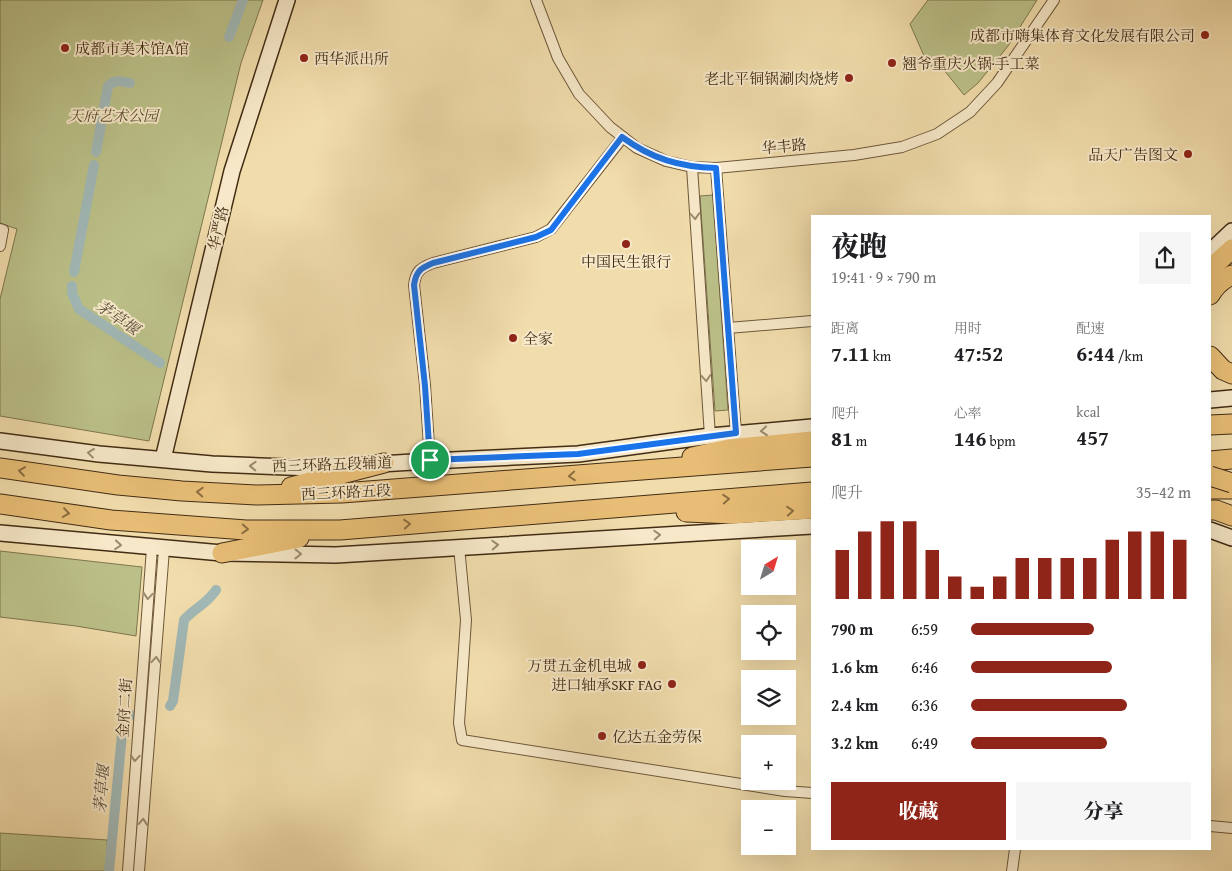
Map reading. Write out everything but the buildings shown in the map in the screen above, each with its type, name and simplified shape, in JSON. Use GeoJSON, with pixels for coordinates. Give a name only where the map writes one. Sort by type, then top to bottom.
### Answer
{"type":"FeatureCollection","features":[{"type":"Feature","properties":{"kind":"highway"},"geometry":{"type":"LineString","coordinates":[[1211,267],[1232,249]]}},
{"type":"Feature","properties":{"kind":"highway"},"geometry":{"type":"LineString","coordinates":[[1211,293],[1225,278],[1232,275]]}},
{"type":"Feature","properties":{"kind":"highway"},"geometry":{"type":"LineString","coordinates":[[1211,357],[1223,370],[1232,374]]}},
{"type":"Feature","properties":{"kind":"highway"},"geometry":{"type":"LineString","coordinates":[[1211,425],[1232,424]]}},
{"type":"Feature","properties":{"kind":"highway"},"geometry":{"type":"LineString","coordinates":[[604,474],[733,441],[811,441]]}},
{"type":"Feature","properties":{"kind":"highway","name":"西三环路五段"},"geometry":{"type":"LineString","coordinates":[[0,468],[182,492],[256,495],[342,493],[811,457]]}},
{"type":"Feature","properties":{"kind":"highway"},"geometry":{"type":"LineString","coordinates":[[1211,461],[1232,459]]}},
{"type":"Feature","properties":{"kind":"highway"},"geometry":{"type":"LineString","coordinates":[[256,495],[384,463]]}},
{"type":"Feature","properties":{"kind":"highway"},"geometry":{"type":"LineString","coordinates":[[1211,476],[1232,482]]}},
{"type":"Feature","properties":{"kind":"highway"},"geometry":{"type":"LineString","coordinates":[[1211,490],[1232,489]]}},
{"type":"Feature","properties":{"kind":"highway"},"geometry":{"type":"LineString","coordinates":[[0,504],[110,520],[246,530],[340,530],[811,492]]}},
{"type":"Feature","properties":{"kind":"highway"},"geometry":{"type":"LineString","coordinates":[[602,509],[733,514],[811,509]]}},
{"type":"Feature","properties":{"kind":"highway"},"geometry":{"type":"LineString","coordinates":[[1211,510],[1232,516]]}},
{"type":"Feature","properties":{"kind":"highway"},"geometry":{"type":"LineString","coordinates":[[222,553],[340,530]]}},
{"type":"Feature","properties":{"kind":"main road","name":"华严路"},"geometry":{"type":"LineString","coordinates":[[163,459],[232,171],[288,0]]}},
{"type":"Feature","properties":{"kind":"main road"},"geometry":{"type":"LineString","coordinates":[[1211,251],[1232,231]]}},
{"type":"Feature","properties":{"kind":"main road"},"geometry":{"type":"LineString","coordinates":[[1211,400],[1232,398]]}},
{"type":"Feature","properties":{"kind":"main road","name":"西三环路五段辅道"},"geometry":{"type":"LineString","coordinates":[[0,441],[99,454],[212,464],[313,468],[430,460],[578,454],[710,436],[733,441],[811,427]]}},
{"type":"Feature","properties":{"kind":"main road"},"geometry":{"type":"LineString","coordinates":[[1211,485],[1232,482]]}},
{"type":"Feature","properties":{"kind":"main road"},"geometry":{"type":"LineString","coordinates":[[0,533],[222,553],[336,555],[811,526]]}},
{"type":"Feature","properties":{"kind":"main road"},"geometry":{"type":"LineString","coordinates":[[1211,530],[1232,538]]}},
{"type":"Feature","properties":{"kind":"street","name":"华丰路"},"geometry":{"type":"LineString","coordinates":[[536,0],[558,58],[579,94],[610,127],[637,148],[666,161],[692,167],[716,168],[854,155],[902,147],[937,134],[970,112],[997,83],[1054,0]]}},
{"type":"Feature","properties":{"kind":"street"},"geometry":{"type":"LineString","coordinates":[[430,460],[425,386],[414,285],[415,276],[423,267],[433,263],[536,237],[551,230],[622,137]]}},
{"type":"Feature","properties":{"kind":"street"},"geometry":{"type":"LineString","coordinates":[[692,167],[710,436]]}},
{"type":"Feature","properties":{"kind":"street"},"geometry":{"type":"LineString","coordinates":[[716,168],[728,328],[733,441]]}},
{"type":"Feature","properties":{"kind":"street"},"geometry":{"type":"LineString","coordinates":[[0,229],[3,230],[0,246]]}},
{"type":"Feature","properties":{"kind":"street"},"geometry":{"type":"LineString","coordinates":[[728,328],[811,320]]}},
{"type":"Feature","properties":{"kind":"street"},"geometry":{"type":"LineString","coordinates":[[459,547],[466,620],[458,723],[462,740],[811,793]]}},
{"type":"Feature","properties":{"kind":"street","name":"金府二街"},"geometry":{"type":"LineString","coordinates":[[128,871],[158,548]]}},
{"type":"Feature","properties":{"kind":"street","name":"金府二街"},"geometry":{"type":"LineString","coordinates":[[139,871],[158,548]]}},
{"type":"Feature","properties":{"kind":"street"},"geometry":{"type":"LineString","coordinates":[[1211,826],[1232,828]]}},
{"type":"Feature","properties":{"kind":"street"},"geometry":{"type":"LineString","coordinates":[[1012,871],[1015,850]]}},
{"type":"Feature","properties":{"kind":"green space","name":"天府艺术公园"},"geometry":{"type":"Polygon","coordinates":[[[0,0],[263,0],[241,63],[149,441],[0,416],[0,299],[17,229],[0,223],[0,0]]]}},
{"type":"Feature","properties":{"kind":"green space"},"geometry":{"type":"Polygon","coordinates":[[[928,0],[1037,0],[1008,46],[978,83],[964,95],[944,70],[928,65],[910,24],[928,0]]]}},
{"type":"Feature","properties":{"kind":"green space"},"geometry":{"type":"Polygon","coordinates":[[[713,195],[728,410],[715,411],[700,196],[713,195]]]}},
{"type":"Feature","properties":{"kind":"green space"},"geometry":{"type":"Polygon","coordinates":[[[0,551],[142,567],[136,636],[76,626],[0,617],[0,551]]]}},
{"type":"Feature","properties":{"kind":"green space"},"geometry":{"type":"Polygon","coordinates":[[[0,833],[107,840],[108,871],[0,871],[0,833]]]}},
{"type":"Feature","properties":{"kind":"waterway","name":"茅草堰"},"geometry":{"type":"LineString","coordinates":[[229,37],[243,0]]}},
{"type":"Feature","properties":{"kind":"waterway","name":"茅草堰"},"geometry":{"type":"LineString","coordinates":[[96,152],[108,86],[116,81],[130,83]]}},
{"type":"Feature","properties":{"kind":"waterway","name":"茅草堰"},"geometry":{"type":"LineString","coordinates":[[74,272],[94,165]]}},
{"type":"Feature","properties":{"kind":"waterway","name":"茅草堰"},"geometry":{"type":"LineString","coordinates":[[72,286],[72,293],[79,309],[160,363]]}},
{"type":"Feature","properties":{"kind":"waterway","name":"茅草堰"},"geometry":{"type":"LineString","coordinates":[[170,706],[173,701],[184,620],[216,590]]}},
{"type":"Feature","properties":{"kind":"waterway","name":"茅草堰"},"geometry":{"type":"LineString","coordinates":[[109,871],[123,724],[124,717],[131,715]]}},
{"type":"Feature","properties":{"kind":"place","name":"成都市嗨集体育文化发展有限公司"},"geometry":{"type":"Point","coordinates":[1205,35]}},
{"type":"Feature","properties":{"kind":"place","name":"成都市美术馆A馆"},"geometry":{"type":"Point","coordinates":[65,48]}},
{"type":"Feature","properties":{"kind":"place","name":"西华派出所"},"geometry":{"type":"Point","coordinates":[304,58]}},
{"type":"Feature","properties":{"kind":"place","name":"翘爷重庆火锅·手工菜"},"geometry":{"type":"Point","coordinates":[892,63]}},
{"type":"Feature","properties":{"kind":"place","name":"老北平铜锅涮肉烧烤"},"geometry":{"type":"Point","coordinates":[849,78]}},
{"type":"Feature","properties":{"kind":"place","name":"品天广告图文"},"geometry":{"type":"Point","coordinates":[1188,154]}},
{"type":"Feature","properties":{"kind":"place","name":"中国民生银行"},"geometry":{"type":"Point","coordinates":[626,244]}},
{"type":"Feature","properties":{"kind":"place","name":"全家"},"geometry":{"type":"Point","coordinates":[513,338]}},
{"type":"Feature","properties":{"kind":"place","name":"万贯五金机电城"},"geometry":{"type":"Point","coordinates":[642,665]}},
{"type":"Feature","properties":{"kind":"place","name":"进口轴承SKF FAG"},"geometry":{"type":"Point","coordinates":[672,684]}},
{"type":"Feature","properties":{"kind":"place","name":"亿达五金劳保"},"geometry":{"type":"Point","coordinates":[602,736]}},
{"type":"Feature","properties":{"kind":"route"},"geometry":{"type":"LineString","coordinates":[[622,137],[637,148],[666,161],[692,167],[716,168],[736,433],[578,454],[430,460],[425,386],[414,285],[415,276],[418,272],[423,267],[433,263],[536,237],[551,230],[622,137]]}}]}
